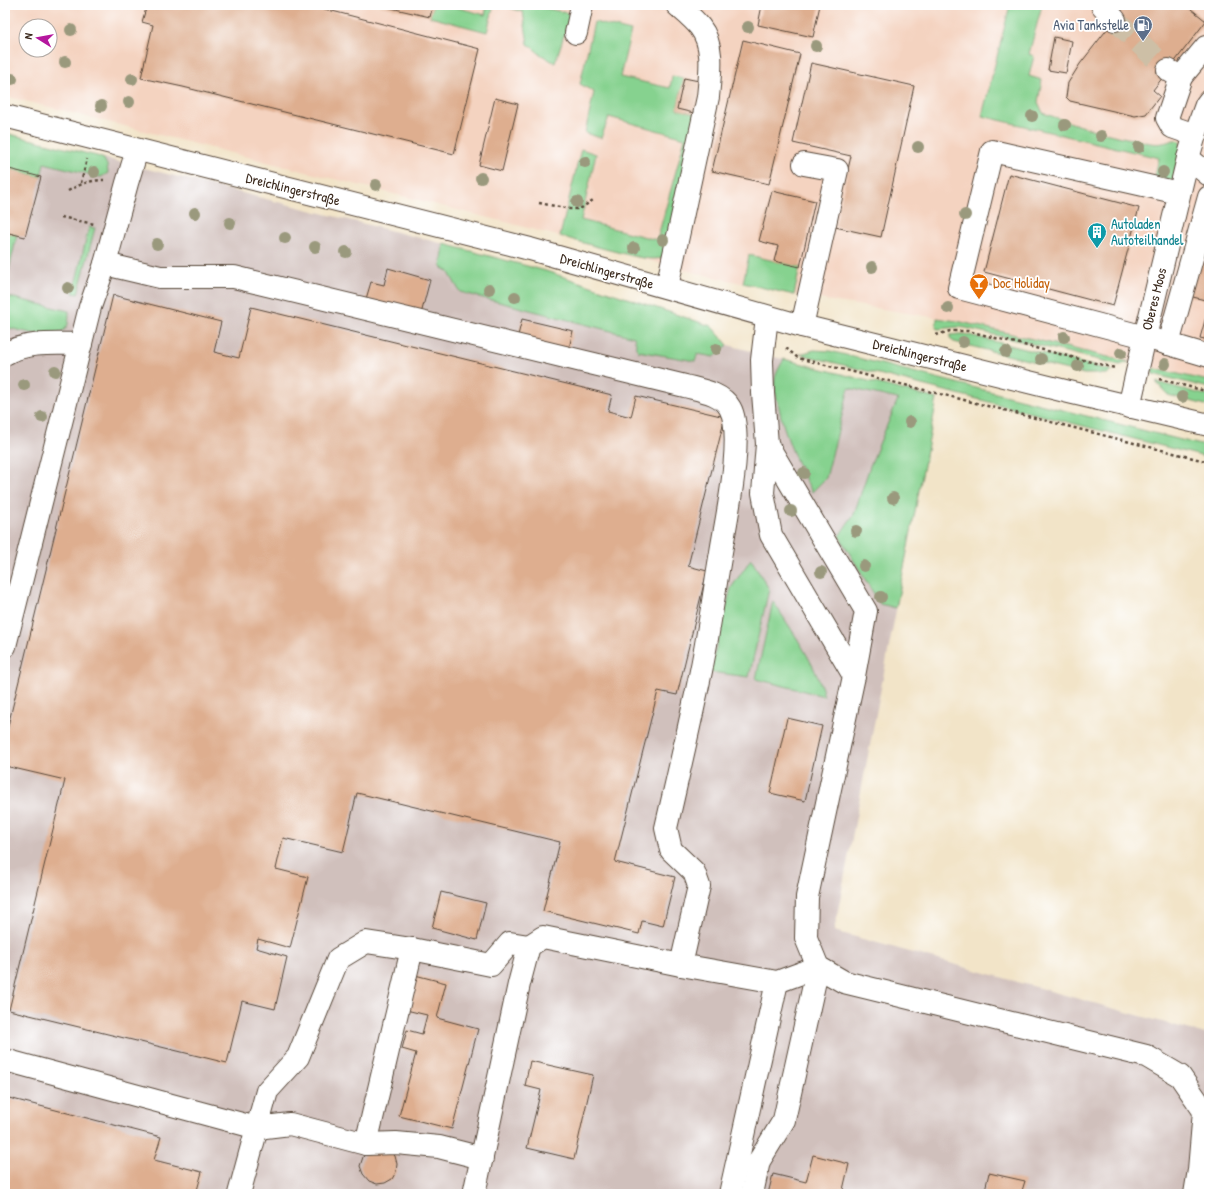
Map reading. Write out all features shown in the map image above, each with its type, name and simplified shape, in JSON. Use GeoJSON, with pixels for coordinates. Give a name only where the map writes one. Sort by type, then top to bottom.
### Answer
{"type":"FeatureCollection","features":[{"type":"Feature","properties":{"kind":"street"},"geometry":{"type":"LineString","coordinates":[[576,33],[582,5]]}},
{"type":"Feature","properties":{"kind":"street"},"geometry":{"type":"LineString","coordinates":[[666,287],[708,97],[710,69],[709,42],[700,27],[677,5]]}},
{"type":"Feature","properties":{"kind":"street"},"geometry":{"type":"LineString","coordinates":[[1195,135],[1172,127],[1167,118],[1175,74],[1206,47],[1209,50]]}},
{"type":"Feature","properties":{"kind":"street","name":"Oberes Moos"},"geometry":{"type":"LineString","coordinates":[[1129,407],[1144,337],[1188,158],[1195,135],[1208,105]]}},
{"type":"Feature","properties":{"kind":"street","name":"Dreichlingerstraße"},"geometry":{"type":"LineString","coordinates":[[5,116],[522,247],[666,287],[766,317],[1129,407],[1209,425]]}},
{"type":"Feature","properties":{"kind":"street"},"geometry":{"type":"LineString","coordinates":[[5,646],[90,307],[105,264],[126,183],[137,150]]}},
{"type":"Feature","properties":{"kind":"street"},"geometry":{"type":"LineString","coordinates":[[1179,193],[992,151],[959,288],[1144,337],[1209,356]]}},
{"type":"Feature","properties":{"kind":"street"},"geometry":{"type":"LineString","coordinates":[[1188,158],[1209,175]]}},
{"type":"Feature","properties":{"kind":"street"},"geometry":{"type":"LineString","coordinates":[[802,326],[837,170],[804,164]]}},
{"type":"Feature","properties":{"kind":"street"},"geometry":{"type":"LineString","coordinates":[[1168,344],[1209,196]]}},
{"type":"Feature","properties":{"kind":"street"},"geometry":{"type":"LineString","coordinates":[[105,264],[160,277],[234,277],[685,386],[714,395],[724,400],[730,409],[733,420],[736,446],[728,507],[701,671],[666,828],[671,850],[694,872],[699,886],[681,965]]}},
{"type":"Feature","properties":{"kind":"street"},"geometry":{"type":"LineString","coordinates":[[766,317],[762,360],[767,444],[763,494],[771,535],[854,676]]}},
{"type":"Feature","properties":{"kind":"street"},"geometry":{"type":"LineString","coordinates":[[5,354],[15,349],[40,344],[81,344]]}},
{"type":"Feature","properties":{"kind":"street"},"geometry":{"type":"LineString","coordinates":[[752,1194],[759,1161],[784,1120],[818,967],[806,938],[807,898],[854,676],[866,611],[767,444]]}},
{"type":"Feature","properties":{"kind":"street"},"geometry":{"type":"LineString","coordinates":[[239,1194],[267,1091],[298,1057],[338,959],[366,942],[412,949],[491,965],[510,943],[529,946],[543,937],[681,965],[777,982],[818,967]]}},
{"type":"Feature","properties":{"kind":"street"},"geometry":{"type":"LineString","coordinates":[[474,1194],[519,984],[529,946]]}},
{"type":"Feature","properties":{"kind":"street"},"geometry":{"type":"LineString","coordinates":[[366,1144],[412,949]]}},
{"type":"Feature","properties":{"kind":"street"},"geometry":{"type":"LineString","coordinates":[[818,967],[844,982],[1146,1056],[1180,1076],[1204,1111],[1200,1170],[1195,1194]]}},
{"type":"Feature","properties":{"kind":"street"},"geometry":{"type":"LineString","coordinates":[[730,1194],[777,982]]}},
{"type":"Feature","properties":{"kind":"street"},"geometry":{"type":"LineString","coordinates":[[5,1060],[257,1128],[290,1124],[366,1144],[396,1143],[439,1147],[482,1158]]}},
{"type":"Feature","properties":{"kind":"path"},"geometry":{"type":"LineString","coordinates":[[81,184],[88,155]]}},
{"type":"Feature","properties":{"kind":"path"},"geometry":{"type":"LineString","coordinates":[[68,191],[81,184],[103,180],[126,183]]}},
{"type":"Feature","properties":{"kind":"path"},"geometry":{"type":"LineString","coordinates":[[539,203],[570,209],[580,209],[593,200]]}},
{"type":"Feature","properties":{"kind":"path"},"geometry":{"type":"LineString","coordinates":[[61,217],[115,228]]}},
{"type":"Feature","properties":{"kind":"path"},"geometry":{"type":"LineString","coordinates":[[766,317],[786,348],[798,358],[1209,462]]}},
{"type":"Feature","properties":{"kind":"path"},"geometry":{"type":"LineString","coordinates":[[932,336],[950,331],[968,331],[1209,392]]}},
{"type":"Feature","properties":{"kind":"shaded area"},"geometry":{"type":"Polygon","coordinates":[[[5,5],[1209,5],[1209,381],[957,321],[794,295],[688,271],[509,223],[5,96],[5,5]]]}},
{"type":"Feature","properties":{"kind":"shaded area"},"geometry":{"type":"Polygon","coordinates":[[[5,133],[546,271],[711,326],[728,345],[937,399],[834,931],[1209,1035],[1209,1194],[5,1194],[5,133]]]}},
{"type":"Feature","properties":{"kind":"green space"},"geometry":{"type":"Polygon","coordinates":[[[433,5],[448,5],[485,15],[487,5],[494,5],[487,32],[430,17],[433,5]]]}},
{"type":"Feature","properties":{"kind":"green space"},"geometry":{"type":"Polygon","coordinates":[[[501,5],[532,5],[571,14],[555,63],[540,54],[528,44],[523,12],[501,5]]]}},
{"type":"Feature","properties":{"kind":"green space"},"geometry":{"type":"Polygon","coordinates":[[[1010,5],[1042,5],[1029,54],[1034,56],[1029,76],[1042,80],[1038,102],[1043,113],[1102,132],[1147,142],[1160,144],[1173,140],[1180,141],[1181,147],[1172,185],[1154,180],[1159,158],[982,116],[1010,5]]]}},
{"type":"Feature","properties":{"kind":"green space"},"geometry":{"type":"Polygon","coordinates":[[[594,22],[631,31],[620,77],[670,88],[672,76],[684,78],[677,109],[698,114],[667,251],[662,258],[646,259],[636,257],[560,236],[581,149],[596,154],[581,220],[657,240],[685,138],[609,117],[601,138],[585,133],[594,92],[580,84],[594,22]]]}},
{"type":"Feature","properties":{"kind":"green space"},"geometry":{"type":"Polygon","coordinates":[[[5,133],[97,156],[104,159],[107,165],[108,173],[101,177],[44,163],[41,177],[5,168],[5,133]]]}},
{"type":"Feature","properties":{"kind":"green space"},"geometry":{"type":"Polygon","coordinates":[[[89,227],[95,228],[78,294],[73,293],[89,227]]]}},
{"type":"Feature","properties":{"kind":"green space"},"geometry":{"type":"Polygon","coordinates":[[[5,232],[17,235],[5,287],[5,232]]]}},
{"type":"Feature","properties":{"kind":"green space"},"geometry":{"type":"Polygon","coordinates":[[[444,244],[546,271],[711,326],[728,345],[714,357],[698,354],[695,361],[638,351],[634,337],[460,292],[448,271],[441,267],[444,244]]]}},
{"type":"Feature","properties":{"kind":"green space"},"geometry":{"type":"Polygon","coordinates":[[[749,255],[800,267],[794,295],[743,283],[749,255]]]}},
{"type":"Feature","properties":{"kind":"green space"},"geometry":{"type":"Polygon","coordinates":[[[5,296],[69,311],[68,324],[64,330],[49,335],[30,333],[5,327],[5,296]]]}},
{"type":"Feature","properties":{"kind":"green space"},"geometry":{"type":"Polygon","coordinates":[[[937,318],[957,321],[1129,362],[1120,365],[966,328],[958,327],[938,329],[936,328],[937,318]]]}},
{"type":"Feature","properties":{"kind":"green space"},"geometry":{"type":"Polygon","coordinates":[[[965,334],[1113,371],[1106,374],[1084,374],[954,342],[950,339],[950,335],[965,334]]]}},
{"type":"Feature","properties":{"kind":"green space"},"geometry":{"type":"Polygon","coordinates":[[[814,350],[830,351],[1209,447],[1209,458],[800,354],[814,350]]]}},
{"type":"Feature","properties":{"kind":"green space"},"geometry":{"type":"Polygon","coordinates":[[[784,359],[937,399],[896,608],[880,604],[839,536],[854,514],[870,466],[898,399],[849,388],[826,478],[812,492],[787,438],[776,394],[775,379],[777,371],[784,359]]]}},
{"type":"Feature","properties":{"kind":"green space"},"geometry":{"type":"Polygon","coordinates":[[[1152,368],[1209,381],[1209,388],[1153,374],[1152,368]]]}},
{"type":"Feature","properties":{"kind":"green space"},"geometry":{"type":"Polygon","coordinates":[[[1156,382],[1209,396],[1209,406],[1168,395],[1156,382]]]}},
{"type":"Feature","properties":{"kind":"green space"},"geometry":{"type":"Polygon","coordinates":[[[751,559],[769,589],[749,677],[710,672],[731,588],[751,559]]]}},
{"type":"Feature","properties":{"kind":"green space"},"geometry":{"type":"Polygon","coordinates":[[[773,601],[809,659],[824,696],[756,679],[773,601]]]}},
{"type":"Feature","properties":{"kind":"building"},"geometry":{"type":"Polygon","coordinates":[[[147,5],[309,5],[480,49],[454,154],[141,78],[153,25],[142,22],[147,5]]]}},
{"type":"Feature","properties":{"kind":"building"},"geometry":{"type":"Polygon","coordinates":[[[378,5],[433,5],[430,17],[378,5]]]}},
{"type":"Feature","properties":{"kind":"building"},"geometry":{"type":"Polygon","coordinates":[[[762,5],[820,5],[813,37],[758,25],[762,5]]]}},
{"type":"Feature","properties":{"kind":"building","name":"Avia Tankstelle"},"geometry":{"type":"Polygon","coordinates":[[[1126,5],[1186,5],[1206,21],[1153,90],[1160,96],[1146,114],[1135,116],[1070,101],[1066,97],[1068,83],[1080,64],[1126,5]]]}},
{"type":"Feature","properties":{"kind":"building"},"geometry":{"type":"Polygon","coordinates":[[[1054,37],[1072,41],[1066,73],[1048,70],[1054,37]]]}},
{"type":"Feature","properties":{"kind":"building"},"geometry":{"type":"Polygon","coordinates":[[[743,40],[800,54],[769,184],[712,171],[743,40]]]}},
{"type":"Feature","properties":{"kind":"building"},"geometry":{"type":"Polygon","coordinates":[[[811,63],[914,86],[881,237],[835,227],[851,156],[793,143],[811,63]]]}},
{"type":"Feature","properties":{"kind":"building"},"geometry":{"type":"Polygon","coordinates":[[[684,78],[704,82],[698,114],[677,109],[684,78]]]}},
{"type":"Feature","properties":{"kind":"building"},"geometry":{"type":"Polygon","coordinates":[[[495,98],[518,104],[502,171],[479,165],[495,98]]]}},
{"type":"Feature","properties":{"kind":"building"},"geometry":{"type":"Polygon","coordinates":[[[5,168],[41,177],[25,237],[5,232],[5,168]]]}},
{"type":"Feature","properties":{"kind":"building"},"geometry":{"type":"Polygon","coordinates":[[[1009,174],[1139,208],[1113,306],[984,272],[1009,174]]]}},
{"type":"Feature","properties":{"kind":"building"},"geometry":{"type":"Polygon","coordinates":[[[772,191],[815,201],[800,267],[774,261],[778,246],[759,241],[772,191]]]}},
{"type":"Feature","properties":{"kind":"building"},"geometry":{"type":"Polygon","coordinates":[[[1209,225],[1209,301],[1189,296],[1209,225]]]}},
{"type":"Feature","properties":{"kind":"building"},"geometry":{"type":"Polygon","coordinates":[[[388,268],[430,280],[421,314],[366,299],[371,282],[384,285],[388,268]]]}},
{"type":"Feature","properties":{"kind":"building"},"geometry":{"type":"Polygon","coordinates":[[[113,295],[221,322],[214,352],[239,358],[251,307],[612,395],[608,411],[631,417],[636,396],[725,417],[688,566],[707,571],[677,695],[658,691],[615,862],[675,877],[663,926],[642,921],[639,934],[543,911],[560,842],[357,793],[343,852],[283,838],[276,869],[308,877],[290,948],[258,939],[256,948],[287,957],[275,1009],[242,1001],[227,1063],[9,1010],[65,780],[5,766],[5,738],[113,295]]]}},
{"type":"Feature","properties":{"kind":"building"},"geometry":{"type":"Polygon","coordinates":[[[1209,306],[1209,340],[1200,338],[1209,306]]]}},
{"type":"Feature","properties":{"kind":"building"},"geometry":{"type":"Polygon","coordinates":[[[522,319],[573,331],[567,357],[516,344],[522,319]]]}},
{"type":"Feature","properties":{"kind":"building"},"geometry":{"type":"Polygon","coordinates":[[[787,718],[822,726],[805,801],[770,793],[787,718]]]}},
{"type":"Feature","properties":{"kind":"building"},"geometry":{"type":"Polygon","coordinates":[[[441,892],[486,903],[477,940],[432,928],[441,892]]]}},
{"type":"Feature","properties":{"kind":"building"},"geometry":{"type":"Polygon","coordinates":[[[415,975],[446,983],[437,1018],[478,1029],[452,1129],[399,1116],[416,1053],[402,1049],[407,1030],[422,1034],[427,1015],[406,1010],[415,975]]]}},
{"type":"Feature","properties":{"kind":"building"},"geometry":{"type":"Polygon","coordinates":[[[530,1061],[593,1075],[574,1159],[527,1148],[541,1090],[525,1086],[530,1061]]]}},
{"type":"Feature","properties":{"kind":"building"},"geometry":{"type":"Polygon","coordinates":[[[5,1097],[161,1137],[154,1160],[202,1172],[196,1194],[5,1194],[5,1097]]]}},
{"type":"Feature","properties":{"kind":"building"},"geometry":{"type":"Polygon","coordinates":[[[368,1150],[390,1151],[395,1156],[397,1164],[396,1172],[392,1179],[385,1183],[377,1184],[369,1181],[363,1174],[360,1166],[363,1157],[368,1150]]]}},
{"type":"Feature","properties":{"kind":"building"},"geometry":{"type":"Polygon","coordinates":[[[813,1155],[849,1164],[842,1194],[768,1194],[773,1174],[806,1182],[813,1155]]]}},
{"type":"Feature","properties":{"kind":"building"},"geometry":{"type":"Polygon","coordinates":[[[989,1173],[1025,1181],[1021,1194],[984,1194],[989,1173]]]}},
{"type":"Feature","properties":{"kind":"tunnel"},"geometry":{"type":"LineString","coordinates":[[1115,20],[1168,70]]}},
{"type":"Feature","properties":{"kind":"place","name":"Avia Tankstelle"},"geometry":{"type":"Point","coordinates":[1143,42]}},
{"type":"Feature","properties":{"kind":"place","name":"Autoladen Autoteilhandel"},"geometry":{"type":"Point","coordinates":[1097,249]}},
{"type":"Feature","properties":{"kind":"place","name":"Doc Holiday"},"geometry":{"type":"Point","coordinates":[979,300]}}]}
